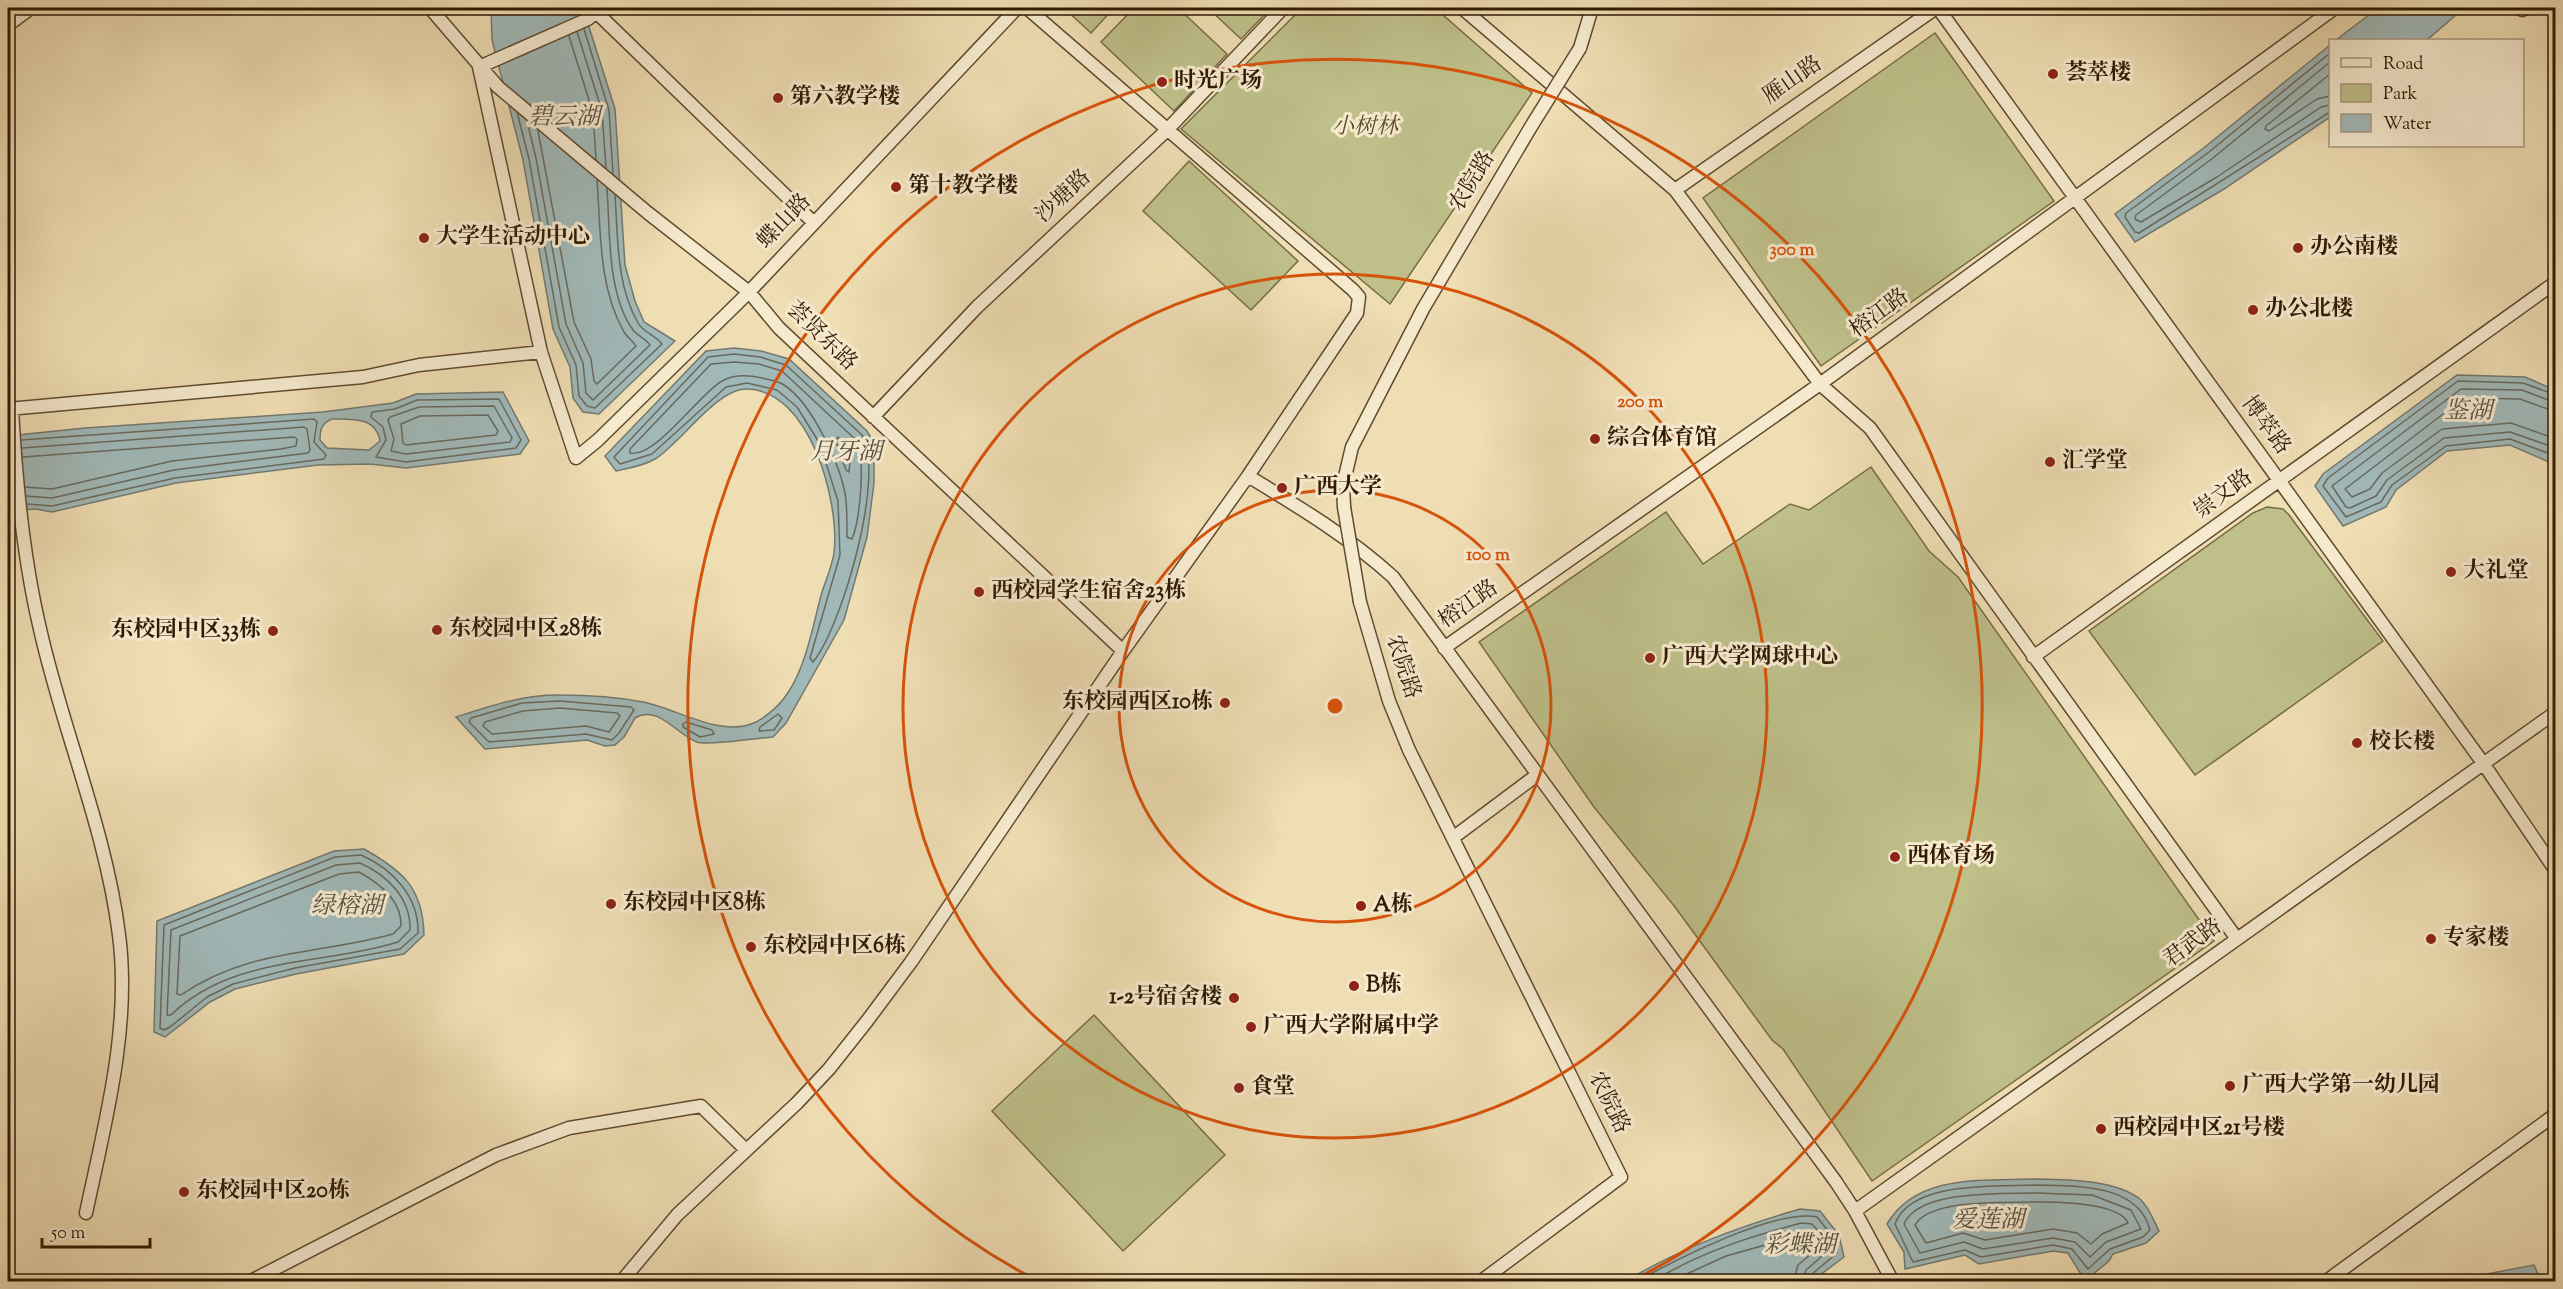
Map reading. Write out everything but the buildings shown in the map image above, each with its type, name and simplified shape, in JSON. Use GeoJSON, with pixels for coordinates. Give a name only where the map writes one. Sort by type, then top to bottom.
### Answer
{"type":"FeatureCollection","features":[{"type":"Feature","properties":{"kind":"street"},"geometry":{"type":"LineString","coordinates":[[8,25],[32,8]]}},
{"type":"Feature","properties":{"kind":"street","name":"荟贤东路"},"geometry":{"type":"LineString","coordinates":[[430,8],[498,87],[648,213],[748,292],[779,328],[1123,651]]}},
{"type":"Feature","properties":{"kind":"street","name":"蝶山路"},"geometry":{"type":"LineString","coordinates":[[541,352],[576,458],[598,441],[748,292],[1017,8]]}},
{"type":"Feature","properties":{"kind":"street"},"geometry":{"type":"LineString","coordinates":[[621,1281],[677,1215],[829,1069],[867,1021],[911,962],[1123,651],[1248,476],[1358,313],[1359,297],[1320,261],[1027,8]]}},
{"type":"Feature","properties":{"kind":"street","name":"沙塘路"},"geometry":{"type":"LineString","coordinates":[[873,417],[978,307],[1167,130],[1283,8]]}},
{"type":"Feature","properties":{"kind":"street"},"geometry":{"type":"LineString","coordinates":[[1462,8],[1675,190],[1820,384],[1870,428],[2237,939]]}},
{"type":"Feature","properties":{"kind":"street","name":"农院路"},"geometry":{"type":"LineString","coordinates":[[1480,1281],[1622,1177],[1409,750],[1389,701],[1360,602],[1344,507],[1343,485],[1352,447],[1423,309],[1580,48],[1592,8]]}},
{"type":"Feature","properties":{"kind":"street","name":"雁山路"},"geometry":{"type":"LineString","coordinates":[[1675,190],[1937,8]]}},
{"type":"Feature","properties":{"kind":"street","name":"博萃路"},"geometry":{"type":"LineString","coordinates":[[1937,8],[2483,764],[2556,871]]}},
{"type":"Feature","properties":{"kind":"street","name":"榕江路"},"geometry":{"type":"LineString","coordinates":[[1444,648],[1820,384],[2335,8]]}},
{"type":"Feature","properties":{"kind":"street"},"geometry":{"type":"LineString","coordinates":[[2521,8],[2522,10],[2526,8]]}},
{"type":"Feature","properties":{"kind":"street"},"geometry":{"type":"LineString","coordinates":[[86,1213],[109,1100],[121,1015],[119,937],[107,867],[40,630],[20,520],[10,409],[363,377],[419,365],[541,352],[479,67],[595,13],[813,222]]}},
{"type":"Feature","properties":{"kind":"street","name":"崇文路"},"geometry":{"type":"LineString","coordinates":[[2033,657],[2556,282]]}},
{"type":"Feature","properties":{"kind":"street"},"geometry":{"type":"LineString","coordinates":[[1248,476],[1364,550],[1393,577],[1855,1211],[1893,1281]]}},
{"type":"Feature","properties":{"kind":"street","name":"君武路"},"geometry":{"type":"LineString","coordinates":[[1855,1211],[2556,712]]}},
{"type":"Feature","properties":{"kind":"street"},"geometry":{"type":"LineString","coordinates":[[1454,837],[1537,775]]}},
{"type":"Feature","properties":{"kind":"street"},"geometry":{"type":"LineString","coordinates":[[249,1281],[496,1155],[569,1128],[701,1106],[746,1150]]}},
{"type":"Feature","properties":{"kind":"street"},"geometry":{"type":"LineString","coordinates":[[2325,1281],[2556,1114]]}},
{"type":"Feature","properties":{"kind":"green space"},"geometry":{"type":"Polygon","coordinates":[[[1064,8],[1114,8],[1091,33],[1064,8]]]}},
{"type":"Feature","properties":{"kind":"green space"},"geometry":{"type":"Polygon","coordinates":[[[1134,8],[1178,8],[1227,54],[1174,111],[1101,42],[1134,8]]]}},
{"type":"Feature","properties":{"kind":"green space"},"geometry":{"type":"Polygon","coordinates":[[[1208,8],[1271,8],[1241,39],[1208,8]]]}},
{"type":"Feature","properties":{"kind":"green space","name":"小树林"},"geometry":{"type":"Polygon","coordinates":[[[1302,8],[1435,8],[1532,93],[1390,304],[1181,129],[1302,8]]]}},
{"type":"Feature","properties":{"kind":"green space"},"geometry":{"type":"Polygon","coordinates":[[[1935,33],[2054,201],[1821,366],[1703,198],[1935,33]]]}},
{"type":"Feature","properties":{"kind":"green space"},"geometry":{"type":"Polygon","coordinates":[[[1189,161],[1298,261],[1251,310],[1143,211],[1189,161]]]}},
{"type":"Feature","properties":{"kind":"green space","name":"西体育场"},"geometry":{"type":"Polygon","coordinates":[[[1871,467],[1929,551],[1958,577],[2214,941],[1872,1181],[1783,1049],[1772,1040],[1675,907],[1594,807],[1479,642],[1666,512],[1703,564],[1790,504],[1809,510],[1871,467]]]}},
{"type":"Feature","properties":{"kind":"green space"},"geometry":{"type":"Polygon","coordinates":[[[2267,507],[2283,509],[2289,515],[2383,641],[2195,775],[2089,631],[2253,513],[2267,507]]]}},
{"type":"Feature","properties":{"kind":"green space"},"geometry":{"type":"Polygon","coordinates":[[[1094,1015],[1225,1155],[1123,1251],[992,1111],[1094,1015]]]}},
{"type":"Feature","properties":{"kind":"water","name":"碧云湖"},"geometry":{"type":"Polygon","coordinates":[[[491,8],[583,8],[615,109],[625,265],[635,301],[644,322],[675,341],[599,414],[583,412],[573,398],[570,367],[553,329],[523,160],[492,40],[491,8]]]}},
{"type":"Feature","properties":{"kind":"water"},"geometry":{"type":"Polygon","coordinates":[[[2378,8],[2464,8],[2428,39],[2337,39],[2378,8]]]}},
{"type":"Feature","properties":{"kind":"water"},"geometry":{"type":"Polygon","coordinates":[[[2329,46],[2329,118],[2224,189],[2135,242],[2115,214],[2205,147],[2329,46]]]}},
{"type":"Feature","properties":{"kind":"water","name":"月牙湖"},"geometry":{"type":"Polygon","coordinates":[[[734,348],[761,351],[789,359],[867,431],[874,443],[874,483],[867,537],[844,620],[786,723],[773,737],[703,743],[697,742],[659,718],[643,715],[635,718],[624,737],[615,745],[605,746],[587,740],[485,749],[456,717],[521,699],[548,695],[582,695],[643,702],[714,725],[743,726],[766,716],[789,691],[805,656],[834,553],[835,531],[826,479],[804,428],[788,408],[769,394],[747,389],[736,391],[712,406],[655,459],[616,471],[605,456],[706,351],[734,348]]]}},
{"type":"Feature","properties":{"kind":"water","name":"鉴湖"},"geometry":{"type":"Polygon","coordinates":[[[2457,375],[2525,377],[2555,390],[2555,460],[2551,463],[2510,445],[2447,451],[2396,490],[2386,507],[2343,526],[2315,486],[2323,474],[2457,375]]]}},
{"type":"Feature","properties":{"kind":"water"},"geometry":{"type":"Polygon","coordinates":[[[503,392],[529,441],[520,454],[406,468],[370,464],[318,465],[176,483],[52,512],[36,509],[8,511],[8,436],[85,428],[323,412],[393,403],[416,394],[503,392]],[[332,419],[326,422],[320,433],[320,440],[327,448],[369,450],[380,441],[374,427],[368,423],[332,419]]]}},
{"type":"Feature","properties":{"kind":"water","name":"绿榕湖"},"geometry":{"type":"Polygon","coordinates":[[[364,849],[400,873],[415,893],[420,905],[424,935],[404,954],[296,974],[235,989],[210,1002],[165,1037],[154,1032],[157,921],[334,851],[364,849]]]}},
{"type":"Feature","properties":{"kind":"water","name":"爱莲湖"},"geometry":{"type":"Polygon","coordinates":[[[2036,1179],[2090,1182],[2129,1192],[2146,1206],[2159,1231],[2146,1243],[2113,1254],[2109,1261],[2085,1281],[2068,1253],[2053,1251],[1979,1264],[1965,1255],[1905,1269],[1904,1252],[1887,1224],[1900,1208],[1916,1196],[1954,1183],[2036,1179]]]}},
{"type":"Feature","properties":{"kind":"water","name":"彩蝶湖"},"geometry":{"type":"Polygon","coordinates":[[[1800,1209],[1820,1211],[1839,1235],[1844,1257],[1812,1281],[1626,1281],[1710,1239],[1800,1209]]]}},
{"type":"Feature","properties":{"kind":"water"},"geometry":{"type":"Polygon","coordinates":[[[2534,1265],[2541,1281],[2474,1281],[2487,1274],[2534,1265]]]}},
{"type":"Feature","properties":{"kind":"place","name":"荟萃楼"},"geometry":{"type":"Point","coordinates":[2053,74]}},
{"type":"Feature","properties":{"kind":"place","name":"时光广场"},"geometry":{"type":"Point","coordinates":[1162,82]}},
{"type":"Feature","properties":{"kind":"place","name":"第六教学楼"},"geometry":{"type":"Point","coordinates":[778,98]}},
{"type":"Feature","properties":{"kind":"place","name":"第十教学楼"},"geometry":{"type":"Point","coordinates":[896,187]}},
{"type":"Feature","properties":{"kind":"place","name":"大学生活动中心"},"geometry":{"type":"Point","coordinates":[424,238]}},
{"type":"Feature","properties":{"kind":"place","name":"办公南楼"},"geometry":{"type":"Point","coordinates":[2298,248]}},
{"type":"Feature","properties":{"kind":"place","name":"办公北楼"},"geometry":{"type":"Point","coordinates":[2253,310]}},
{"type":"Feature","properties":{"kind":"place","name":"综合体育馆"},"geometry":{"type":"Point","coordinates":[1595,439]}},
{"type":"Feature","properties":{"kind":"place","name":"汇学堂"},"geometry":{"type":"Point","coordinates":[2050,462]}},
{"type":"Feature","properties":{"kind":"place","name":"广西大学"},"geometry":{"type":"Point","coordinates":[1282,488]}},
{"type":"Feature","properties":{"kind":"place","name":"大礼堂"},"geometry":{"type":"Point","coordinates":[2451,572]}},
{"type":"Feature","properties":{"kind":"place","name":"西校园学生宿舍23栋"},"geometry":{"type":"Point","coordinates":[979,592]}},
{"type":"Feature","properties":{"kind":"place","name":"东校园中区28栋"},"geometry":{"type":"Point","coordinates":[437,630]}},
{"type":"Feature","properties":{"kind":"place","name":"东校园中区33栋"},"geometry":{"type":"Point","coordinates":[273,631]}},
{"type":"Feature","properties":{"kind":"place","name":"广西大学网球中心"},"geometry":{"type":"Point","coordinates":[1650,658]}},
{"type":"Feature","properties":{"kind":"place","name":"东校园西区10栋"},"geometry":{"type":"Point","coordinates":[1225,703]}},
{"type":"Feature","properties":{"kind":"place","name":"校长楼"},"geometry":{"type":"Point","coordinates":[2357,743]}},
{"type":"Feature","properties":{"kind":"place","name":"西体育场"},"geometry":{"type":"Point","coordinates":[1895,857]}},
{"type":"Feature","properties":{"kind":"place","name":"东校园中区8栋"},"geometry":{"type":"Point","coordinates":[611,904]}},
{"type":"Feature","properties":{"kind":"place","name":"A栋"},"geometry":{"type":"Point","coordinates":[1361,906]}},
{"type":"Feature","properties":{"kind":"place","name":"专家楼"},"geometry":{"type":"Point","coordinates":[2431,939]}},
{"type":"Feature","properties":{"kind":"place","name":"东校园中区6栋"},"geometry":{"type":"Point","coordinates":[751,947]}},
{"type":"Feature","properties":{"kind":"place","name":"B栋"},"geometry":{"type":"Point","coordinates":[1354,986]}},
{"type":"Feature","properties":{"kind":"place","name":"1-2号宿舍楼"},"geometry":{"type":"Point","coordinates":[1234,998]}},
{"type":"Feature","properties":{"kind":"place","name":"广西大学附属中学"},"geometry":{"type":"Point","coordinates":[1251,1027]}},
{"type":"Feature","properties":{"kind":"place","name":"广西大学第一幼儿园"},"geometry":{"type":"Point","coordinates":[2230,1086]}},
{"type":"Feature","properties":{"kind":"place","name":"食堂"},"geometry":{"type":"Point","coordinates":[1239,1088]}},
{"type":"Feature","properties":{"kind":"place","name":"西校园中区21号楼"},"geometry":{"type":"Point","coordinates":[2101,1129]}},
{"type":"Feature","properties":{"kind":"place","name":"东校园中区20栋"},"geometry":{"type":"Point","coordinates":[184,1192]}}]}
